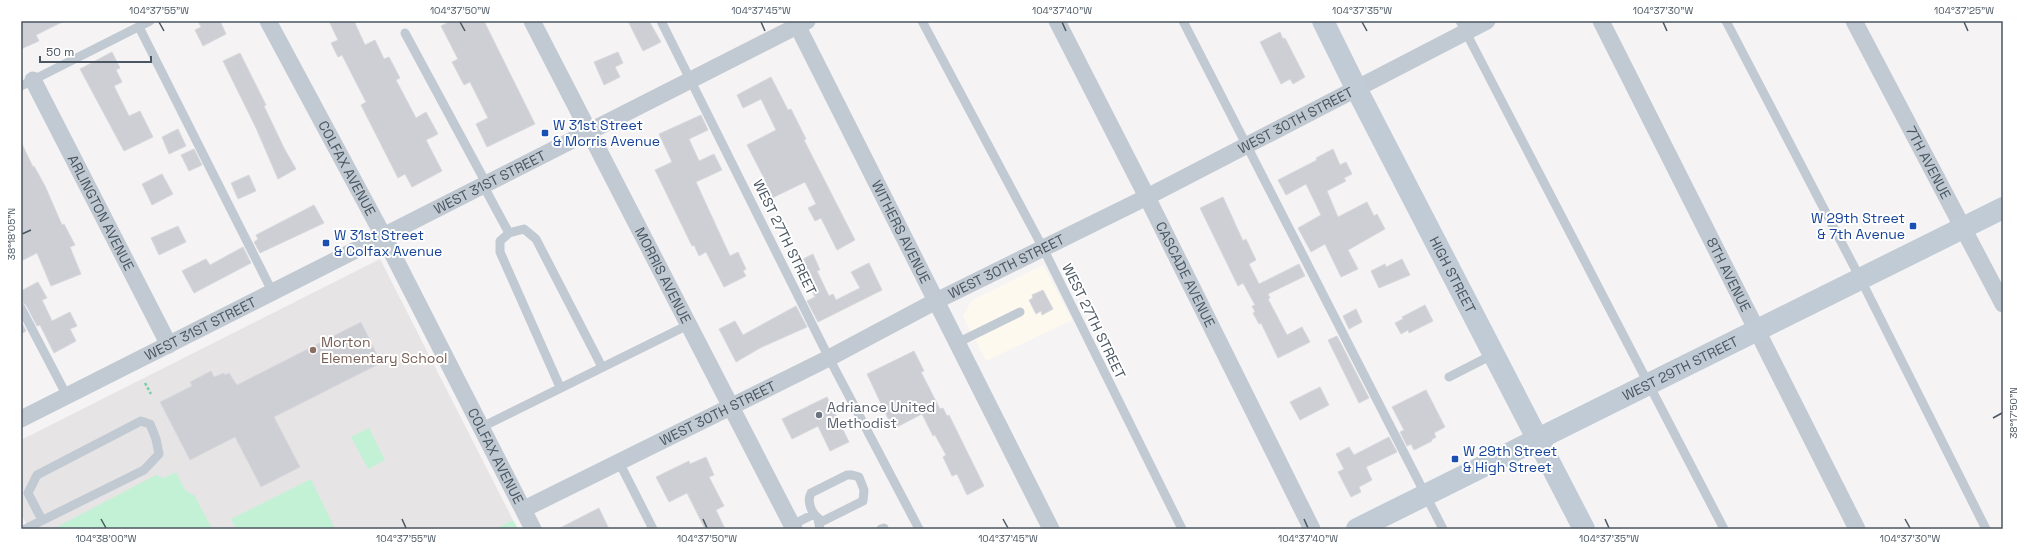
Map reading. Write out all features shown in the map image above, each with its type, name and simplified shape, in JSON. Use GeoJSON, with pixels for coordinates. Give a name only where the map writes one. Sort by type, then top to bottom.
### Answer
{"type":"FeatureCollection","features":[{"type":"Feature","properties":{"kind":"street","name":"COLFAX AVENUE"},"geometry":{"type":"LineString","coordinates":[[268,21],[384,237],[534,529]]}},
{"type":"Feature","properties":{"kind":"street","name":"MORRIS AVENUE"},"geometry":{"type":"LineString","coordinates":[[532,21],[588,132],[690,324],[730,406],[793,527]]}},
{"type":"Feature","properties":{"kind":"street","name":"CASCADE AVENUE"},"geometry":{"type":"LineString","coordinates":[[1056,21],[1147,197],[1312,529]]}},
{"type":"Feature","properties":{"kind":"street","name":"HIGH STREET"},"geometry":{"type":"LineString","coordinates":[[1323,21],[1356,88],[1584,529]]}},
{"type":"Feature","properties":{"kind":"street","name":"WEST 30TH STREET"},"geometry":{"type":"LineString","coordinates":[[524,509],[829,358],[936,301],[1147,197],[1356,88],[1462,27],[1487,21]]}},
{"type":"Feature","properties":{"kind":"street","name":"8TH AVENUE"},"geometry":{"type":"LineString","coordinates":[[1601,21],[1857,529]]}},
{"type":"Feature","properties":{"kind":"street","name":"7TH AVENUE"},"geometry":{"type":"LineString","coordinates":[[1854,21],[2003,304]]}},
{"type":"Feature","properties":{"kind":"street","name":"WEST 31ST STREET"},"geometry":{"type":"LineString","coordinates":[[21,419],[384,237],[484,184],[692,80],[800,23]]}},
{"type":"Feature","properties":{"kind":"street","name":"WITHERS AVENUE"},"geometry":{"type":"LineString","coordinates":[[800,23],[936,301],[1051,529]]}},
{"type":"Feature","properties":{"kind":"street","name":"ARLINGTON AVENUE"},"geometry":{"type":"LineString","coordinates":[[27,83],[169,345]]}},
{"type":"Feature","properties":{"kind":"street","name":"WEST 29TH STREET"},"geometry":{"type":"LineString","coordinates":[[1357,529],[2003,208]]}},
{"type":"Feature","properties":{"kind":"lane"},"geometry":{"type":"LineString","coordinates":[[27,83],[150,21]]}},
{"type":"Feature","properties":{"kind":"lane","name":"WEST 27TH STREET"},"geometry":{"type":"LineString","coordinates":[[661,21],[692,80],[829,358],[919,529]]}},
{"type":"Feature","properties":{"kind":"lane","name":"WEST 27TH STREET"},"geometry":{"type":"LineString","coordinates":[[922,21],[1042,248],[1182,529]]}},
{"type":"Feature","properties":{"kind":"lane"},"geometry":{"type":"LineString","coordinates":[[1184,21],[1443,529]]}},
{"type":"Feature","properties":{"kind":"lane"},"geometry":{"type":"LineString","coordinates":[[1726,21],[1860,278],[1986,529]]}},
{"type":"Feature","properties":{"kind":"lane"},"geometry":{"type":"LineString","coordinates":[[139,27],[273,293]]}},
{"type":"Feature","properties":{"kind":"lane"},"geometry":{"type":"LineString","coordinates":[[1462,27],[1724,529]]}},
{"type":"Feature","properties":{"kind":"lane"},"geometry":{"type":"LineString","coordinates":[[405,33],[509,233]]}},
{"type":"Feature","properties":{"kind":"lane"},"geometry":{"type":"LineString","coordinates":[[560,388],[500,252],[500,241],[509,233],[524,229],[536,240],[602,367]]}},
{"type":"Feature","properties":{"kind":"lane"},"geometry":{"type":"LineString","coordinates":[[21,308],[67,396]]}},
{"type":"Feature","properties":{"kind":"lane"},"geometry":{"type":"LineString","coordinates":[[958,343],[1020,312]]}},
{"type":"Feature","properties":{"kind":"lane"},"geometry":{"type":"LineString","coordinates":[[482,427],[690,324]]}},
{"type":"Feature","properties":{"kind":"lane"},"geometry":{"type":"LineString","coordinates":[[1449,377],[1494,354]]}},
{"type":"Feature","properties":{"kind":"lane"},"geometry":{"type":"LineString","coordinates":[[25,529],[144,470],[159,454],[156,439],[150,424],[141,421],[37,475],[28,493],[42,520]]}},
{"type":"Feature","properties":{"kind":"lane"},"geometry":{"type":"LineString","coordinates":[[619,462],[653,529]]}},
{"type":"Feature","properties":{"kind":"lane"},"geometry":{"type":"LineString","coordinates":[[816,516],[823,521],[830,519],[863,501],[864,490],[859,477],[846,475],[811,493],[808,498],[809,503],[816,516],[820,529]]}},
{"type":"Feature","properties":{"kind":"lane"},"geometry":{"type":"LineString","coordinates":[[793,527],[816,516]]}},
{"type":"Feature","properties":{"kind":"path"},"geometry":{"type":"LineString","coordinates":[[145,383],[151,394]]}},
{"type":"Feature","properties":{"kind":"shaded area","name":"Morton Elementary School"},"geometry":{"type":"Polygon","coordinates":[[[380,259],[513,520],[495,529],[29,529],[21,514],[21,440],[380,259]]]}},
{"type":"Feature","properties":{"kind":"shaded area"},"geometry":{"type":"Polygon","coordinates":[[[1043,265],[1072,320],[986,361],[963,316],[971,301],[1043,265]]]}},
{"type":"Feature","properties":{"kind":"green space"},"geometry":{"type":"Polygon","coordinates":[[[369,428],[385,460],[368,469],[351,437],[369,428]]]}},
{"type":"Feature","properties":{"kind":"green space"},"geometry":{"type":"Polygon","coordinates":[[[176,472],[185,490],[195,496],[212,529],[53,529],[156,475],[164,478],[176,472]]]}},
{"type":"Feature","properties":{"kind":"green space"},"geometry":{"type":"Polygon","coordinates":[[[311,479],[335,529],[236,529],[231,519],[311,479]]]}},
{"type":"Feature","properties":{"kind":"green space"},"geometry":{"type":"Polygon","coordinates":[[[513,520],[518,529],[495,529],[513,520]]]}},
{"type":"Feature","properties":{"kind":"building"},"geometry":{"type":"Polygon","coordinates":[[[21,21],[64,21],[36,35],[39,41],[21,49],[21,21]]]}},
{"type":"Feature","properties":{"kind":"building"},"geometry":{"type":"Polygon","coordinates":[[[198,21],[220,21],[226,34],[203,46],[195,30],[201,27],[198,21]]]}},
{"type":"Feature","properties":{"kind":"building"},"geometry":{"type":"Polygon","coordinates":[[[329,21],[354,21],[365,45],[375,40],[384,59],[389,57],[400,78],[396,80],[416,118],[426,112],[438,134],[426,140],[442,171],[412,187],[405,174],[398,178],[361,105],[366,102],[342,55],[338,57],[331,43],[338,40],[329,21]]]}},
{"type":"Feature","properties":{"kind":"building"},"geometry":{"type":"Polygon","coordinates":[[[451,21],[484,21],[535,124],[487,147],[476,124],[488,118],[470,82],[464,85],[452,62],[458,59],[441,26],[451,21]]]}},
{"type":"Feature","properties":{"kind":"building"},"geometry":{"type":"Polygon","coordinates":[[[628,21],[649,21],[661,42],[643,51],[628,21]]]}},
{"type":"Feature","properties":{"kind":"building"},"geometry":{"type":"Polygon","coordinates":[[[1280,32],[1283,39],[1285,38],[1305,77],[1293,84],[1290,79],[1281,84],[1260,42],[1280,32]]]}},
{"type":"Feature","properties":{"kind":"building"},"geometry":{"type":"Polygon","coordinates":[[[112,52],[120,68],[116,70],[122,82],[114,86],[129,116],[140,111],[153,137],[124,151],[80,69],[112,52]]]}},
{"type":"Feature","properties":{"kind":"building"},"geometry":{"type":"Polygon","coordinates":[[[618,52],[623,63],[615,67],[620,77],[604,85],[594,62],[618,52]]]}},
{"type":"Feature","properties":{"kind":"building"},"geometry":{"type":"Polygon","coordinates":[[[240,53],[266,105],[264,106],[284,148],[296,169],[278,179],[256,128],[223,61],[240,53]]]}},
{"type":"Feature","properties":{"kind":"building"},"geometry":{"type":"Polygon","coordinates":[[[771,77],[788,110],[791,109],[806,139],[804,140],[855,240],[837,250],[821,218],[815,221],[808,208],[816,204],[805,182],[768,200],[759,184],[765,180],[747,145],[776,130],[761,99],[743,108],[737,95],[771,77]]]}},
{"type":"Feature","properties":{"kind":"building"},"geometry":{"type":"Polygon","coordinates":[[[701,115],[708,130],[689,139],[699,161],[714,154],[722,170],[696,182],[730,256],[738,252],[746,269],[743,271],[746,276],[724,287],[706,252],[699,256],[694,245],[692,246],[655,170],[672,162],[659,134],[701,115]]]}},
{"type":"Feature","properties":{"kind":"building"},"geometry":{"type":"Polygon","coordinates":[[[178,129],[186,146],[169,154],[162,137],[178,129]]]}},
{"type":"Feature","properties":{"kind":"building"},"geometry":{"type":"Polygon","coordinates":[[[21,142],[33,167],[34,166],[45,186],[62,225],[64,224],[75,245],[70,247],[81,274],[51,286],[37,253],[21,261],[21,142]]]}},
{"type":"Feature","properties":{"kind":"building"},"geometry":{"type":"Polygon","coordinates":[[[194,149],[202,165],[189,171],[181,155],[194,149]]]}},
{"type":"Feature","properties":{"kind":"building"},"geometry":{"type":"Polygon","coordinates":[[[1333,149],[1340,165],[1346,162],[1352,174],[1344,178],[1346,181],[1327,191],[1338,217],[1367,202],[1374,216],[1377,214],[1385,229],[1348,250],[1358,269],[1341,277],[1325,244],[1311,252],[1298,228],[1321,215],[1306,184],[1286,195],[1278,180],[1317,160],[1316,158],[1333,149]]]}},
{"type":"Feature","properties":{"kind":"building"},"geometry":{"type":"Polygon","coordinates":[[[162,174],[173,194],[152,205],[142,184],[162,174]]]}},
{"type":"Feature","properties":{"kind":"building"},"geometry":{"type":"Polygon","coordinates":[[[249,175],[256,191],[238,199],[231,183],[249,175]]]}},
{"type":"Feature","properties":{"kind":"building"},"geometry":{"type":"Polygon","coordinates":[[[1223,197],[1243,241],[1246,239],[1256,260],[1249,264],[1259,284],[1299,264],[1305,276],[1268,294],[1270,298],[1268,299],[1287,335],[1302,327],[1310,342],[1278,358],[1261,323],[1259,324],[1253,313],[1255,312],[1252,306],[1255,305],[1243,283],[1238,286],[1200,208],[1223,197]]]}},
{"type":"Feature","properties":{"kind":"building"},"geometry":{"type":"Polygon","coordinates":[[[314,205],[324,223],[260,253],[254,242],[258,239],[256,235],[314,205]]]}},
{"type":"Feature","properties":{"kind":"building"},"geometry":{"type":"Polygon","coordinates":[[[178,226],[186,242],[159,255],[151,238],[178,226]]]}},
{"type":"Feature","properties":{"kind":"building"},"geometry":{"type":"Polygon","coordinates":[[[243,247],[251,263],[194,293],[182,271],[206,259],[210,265],[243,247]]]}},
{"type":"Feature","properties":{"kind":"building"},"geometry":{"type":"Polygon","coordinates":[[[813,254],[820,270],[817,271],[829,296],[833,294],[836,300],[860,288],[851,272],[869,263],[882,290],[818,322],[807,301],[815,297],[797,262],[813,254]]]}},
{"type":"Feature","properties":{"kind":"building"},"geometry":{"type":"Polygon","coordinates":[[[1402,259],[1410,275],[1379,288],[1371,271],[1385,264],[1386,267],[1402,259]]]}},
{"type":"Feature","properties":{"kind":"building"},"geometry":{"type":"Polygon","coordinates":[[[38,282],[47,298],[42,300],[52,321],[70,312],[77,326],[70,329],[76,341],[54,353],[40,325],[37,326],[26,305],[21,302],[21,291],[38,282]]]}},
{"type":"Feature","properties":{"kind":"building"},"geometry":{"type":"Polygon","coordinates":[[[1043,290],[1053,309],[1042,315],[1041,311],[1036,314],[1029,300],[1033,298],[1032,295],[1043,290]]]}},
{"type":"Feature","properties":{"kind":"building"},"geometry":{"type":"Polygon","coordinates":[[[1425,305],[1433,321],[1409,333],[1408,330],[1401,334],[1395,323],[1403,319],[1402,317],[1425,305]]]}},
{"type":"Feature","properties":{"kind":"building"},"geometry":{"type":"Polygon","coordinates":[[[796,306],[807,327],[760,348],[736,362],[719,329],[735,321],[743,335],[796,306]]]}},
{"type":"Feature","properties":{"kind":"building"},"geometry":{"type":"Polygon","coordinates":[[[1356,309],[1362,322],[1349,329],[1343,316],[1356,309]]]}},
{"type":"Feature","properties":{"kind":"building"},"geometry":{"type":"Polygon","coordinates":[[[21,321],[26,331],[21,334],[21,321]]]}},
{"type":"Feature","properties":{"kind":"building","name":"Morton Elementary School"},"geometry":{"type":"Polygon","coordinates":[[[361,322],[381,363],[274,417],[300,467],[261,487],[235,437],[190,460],[160,402],[192,386],[190,382],[211,371],[214,377],[224,373],[225,375],[229,373],[237,385],[361,322]]]}},
{"type":"Feature","properties":{"kind":"building"},"geometry":{"type":"Polygon","coordinates":[[[1337,336],[1369,398],[1359,403],[1328,340],[1337,336]]]}},
{"type":"Feature","properties":{"kind":"building"},"geometry":{"type":"Polygon","coordinates":[[[914,351],[924,371],[921,372],[940,409],[943,408],[947,416],[949,415],[984,486],[967,495],[957,474],[952,476],[943,457],[946,455],[935,435],[933,436],[922,414],[893,429],[867,374],[914,351]]]}},
{"type":"Feature","properties":{"kind":"building"},"geometry":{"type":"Polygon","coordinates":[[[1320,387],[1329,405],[1300,420],[1290,402],[1320,387]]]}},
{"type":"Feature","properties":{"kind":"building"},"geometry":{"type":"Polygon","coordinates":[[[1426,390],[1445,427],[1434,433],[1436,437],[1431,440],[1432,441],[1414,450],[1411,444],[1407,446],[1400,432],[1404,430],[1392,407],[1426,390]]]}},
{"type":"Feature","properties":{"kind":"building"},"geometry":{"type":"Polygon","coordinates":[[[827,397],[849,442],[830,451],[818,426],[792,439],[782,419],[827,397]]]}},
{"type":"Feature","properties":{"kind":"building"},"geometry":{"type":"Polygon","coordinates":[[[1389,437],[1397,452],[1366,467],[1372,480],[1359,487],[1361,492],[1351,497],[1338,472],[1344,469],[1336,454],[1349,447],[1354,455],[1389,437]]]}},
{"type":"Feature","properties":{"kind":"building"},"geometry":{"type":"Polygon","coordinates":[[[706,457],[714,475],[709,477],[724,506],[716,510],[725,529],[705,529],[687,493],[669,502],[656,477],[689,461],[690,464],[706,457]]]}},
{"type":"Feature","properties":{"kind":"building"},"geometry":{"type":"Polygon","coordinates":[[[599,508],[609,529],[558,529],[599,508]]]}},
{"type":"Feature","properties":{"kind":"place","name":"W 31st Street & Morris Avenue"},"geometry":{"type":"Point","coordinates":[545,133]}},
{"type":"Feature","properties":{"kind":"place","name":"W 29th Street & 7th Avenue"},"geometry":{"type":"Point","coordinates":[1913,226]}},
{"type":"Feature","properties":{"kind":"place","name":"W 31st Street & Colfax Avenue"},"geometry":{"type":"Point","coordinates":[326,243]}},
{"type":"Feature","properties":{"kind":"place","name":"Morton Elementary School"},"geometry":{"type":"Point","coordinates":[313,350]}},
{"type":"Feature","properties":{"kind":"place","name":"Adriance United Methodist"},"geometry":{"type":"Point","coordinates":[819,415]}},
{"type":"Feature","properties":{"kind":"place","name":"W 29th Street & High Street"},"geometry":{"type":"Point","coordinates":[1455,459]}}]}
